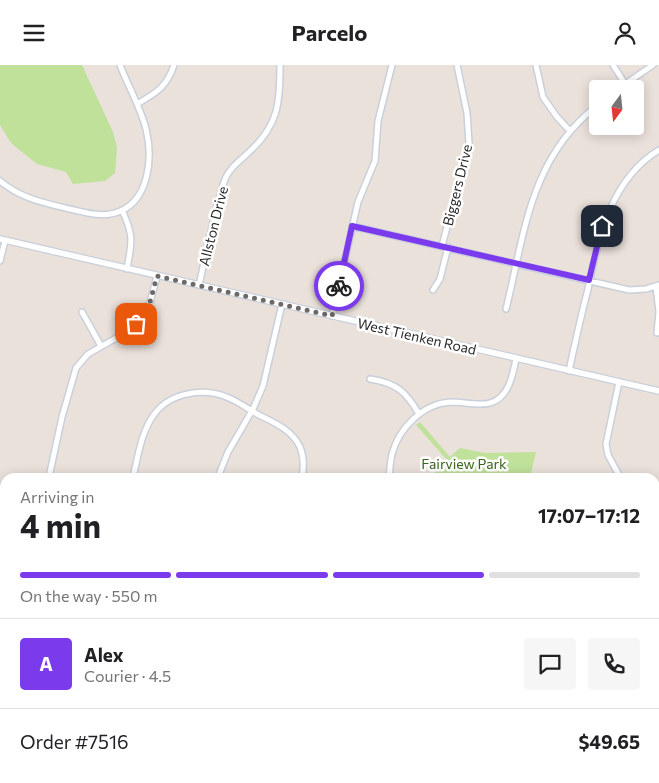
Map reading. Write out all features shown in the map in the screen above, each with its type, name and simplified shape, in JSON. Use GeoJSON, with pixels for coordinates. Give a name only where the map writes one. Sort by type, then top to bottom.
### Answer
{"type":"FeatureCollection","features":[{"type":"Feature","properties":{"kind":"street"},"geometry":{"type":"LineString","coordinates":[[0,181],[12,191],[28,198],[99,215],[116,213],[136,199],[142,190],[148,172],[149,141],[137,104],[120,65]]}},
{"type":"Feature","properties":{"kind":"street"},"geometry":{"type":"LineString","coordinates":[[137,104],[162,88],[169,78],[174,65]]}},
{"type":"Feature","properties":{"kind":"street","name":"Allston Drive"},"geometry":{"type":"LineString","coordinates":[[199,285],[225,179],[233,167],[260,141],[273,123],[279,97],[280,65]]}},
{"type":"Feature","properties":{"kind":"street"},"geometry":{"type":"LineString","coordinates":[[332,316],[358,201],[375,161],[378,121],[392,65]]}},
{"type":"Feature","properties":{"kind":"street","name":"Biggers Drive"},"geometry":{"type":"LineString","coordinates":[[442,246],[468,143],[468,113],[457,65]]}},
{"type":"Feature","properties":{"kind":"street"},"geometry":{"type":"LineString","coordinates":[[536,65],[543,97],[570,131]]}},
{"type":"Feature","properties":{"kind":"street"},"geometry":{"type":"LineString","coordinates":[[613,65],[622,80]]}},
{"type":"Feature","properties":{"kind":"street"},"geometry":{"type":"LineString","coordinates":[[631,80],[653,65]]}},
{"type":"Feature","properties":{"kind":"street"},"geometry":{"type":"LineString","coordinates":[[506,309],[536,190],[544,169],[570,131],[589,113]]}},
{"type":"Feature","properties":{"kind":"street"},"geometry":{"type":"LineString","coordinates":[[569,371],[602,226],[613,201],[629,177],[659,150]]}},
{"type":"Feature","properties":{"kind":"street"},"geometry":{"type":"LineString","coordinates":[[122,210],[132,238],[126,269]]}},
{"type":"Feature","properties":{"kind":"street"},"geometry":{"type":"LineString","coordinates":[[352,226],[629,289],[658,286],[659,312],[657,333]]}},
{"type":"Feature","properties":{"kind":"street"},"geometry":{"type":"LineString","coordinates":[[0,261],[2,240]]}},
{"type":"Feature","properties":{"kind":"street","name":"West Tienken Road"},"geometry":{"type":"LineString","coordinates":[[2,240],[659,391]]}},
{"type":"Feature","properties":{"kind":"street"},"geometry":{"type":"LineString","coordinates":[[433,290],[444,270],[448,247]]}},
{"type":"Feature","properties":{"kind":"street"},"geometry":{"type":"LineString","coordinates":[[50,473],[62,417],[76,368],[88,354],[125,333],[136,324],[150,302],[157,276]]}},
{"type":"Feature","properties":{"kind":"street"},"geometry":{"type":"LineString","coordinates":[[220,473],[228,452],[252,411],[263,386],[282,304]]}},
{"type":"Feature","properties":{"kind":"street"},"geometry":{"type":"LineString","coordinates":[[82,311],[101,346]]}},
{"type":"Feature","properties":{"kind":"street"},"geometry":{"type":"LineString","coordinates":[[389,473],[391,455],[396,442],[408,423],[431,407],[450,402],[491,403],[503,395],[510,384],[516,359]]}},
{"type":"Feature","properties":{"kind":"street"},"geometry":{"type":"LineString","coordinates":[[370,379],[383,381],[399,388],[405,393],[419,414]]}},
{"type":"Feature","properties":{"kind":"street"},"geometry":{"type":"LineString","coordinates":[[618,382],[606,444],[608,455],[618,473]]}},
{"type":"Feature","properties":{"kind":"street"},"geometry":{"type":"LineString","coordinates":[[134,473],[142,438],[153,416],[173,398],[194,392],[211,393],[230,398],[287,430],[300,447],[303,457],[303,473]]}},
{"type":"Feature","properties":{"kind":"green space"},"geometry":{"type":"Polygon","coordinates":[[[0,65],[82,65],[113,132],[117,148],[115,173],[105,181],[73,184],[66,172],[37,164],[11,143],[0,125],[0,65]]]}},
{"type":"Feature","properties":{"kind":"green space","name":"Fairview Park"},"geometry":{"type":"Polygon","coordinates":[[[420,422],[450,457],[460,448],[485,453],[536,452],[531,473],[434,473],[436,468],[447,460],[416,425],[420,422]]]}},
{"type":"Feature","properties":{"kind":"way so far"},"geometry":{"type":"LineString","coordinates":[[136,324],[150,302],[157,276],[332,316],[339,286]]}},
{"type":"Feature","properties":{"kind":"route"},"geometry":{"type":"LineString","coordinates":[[339,286],[352,226],[589,280],[602,226]]}}]}
